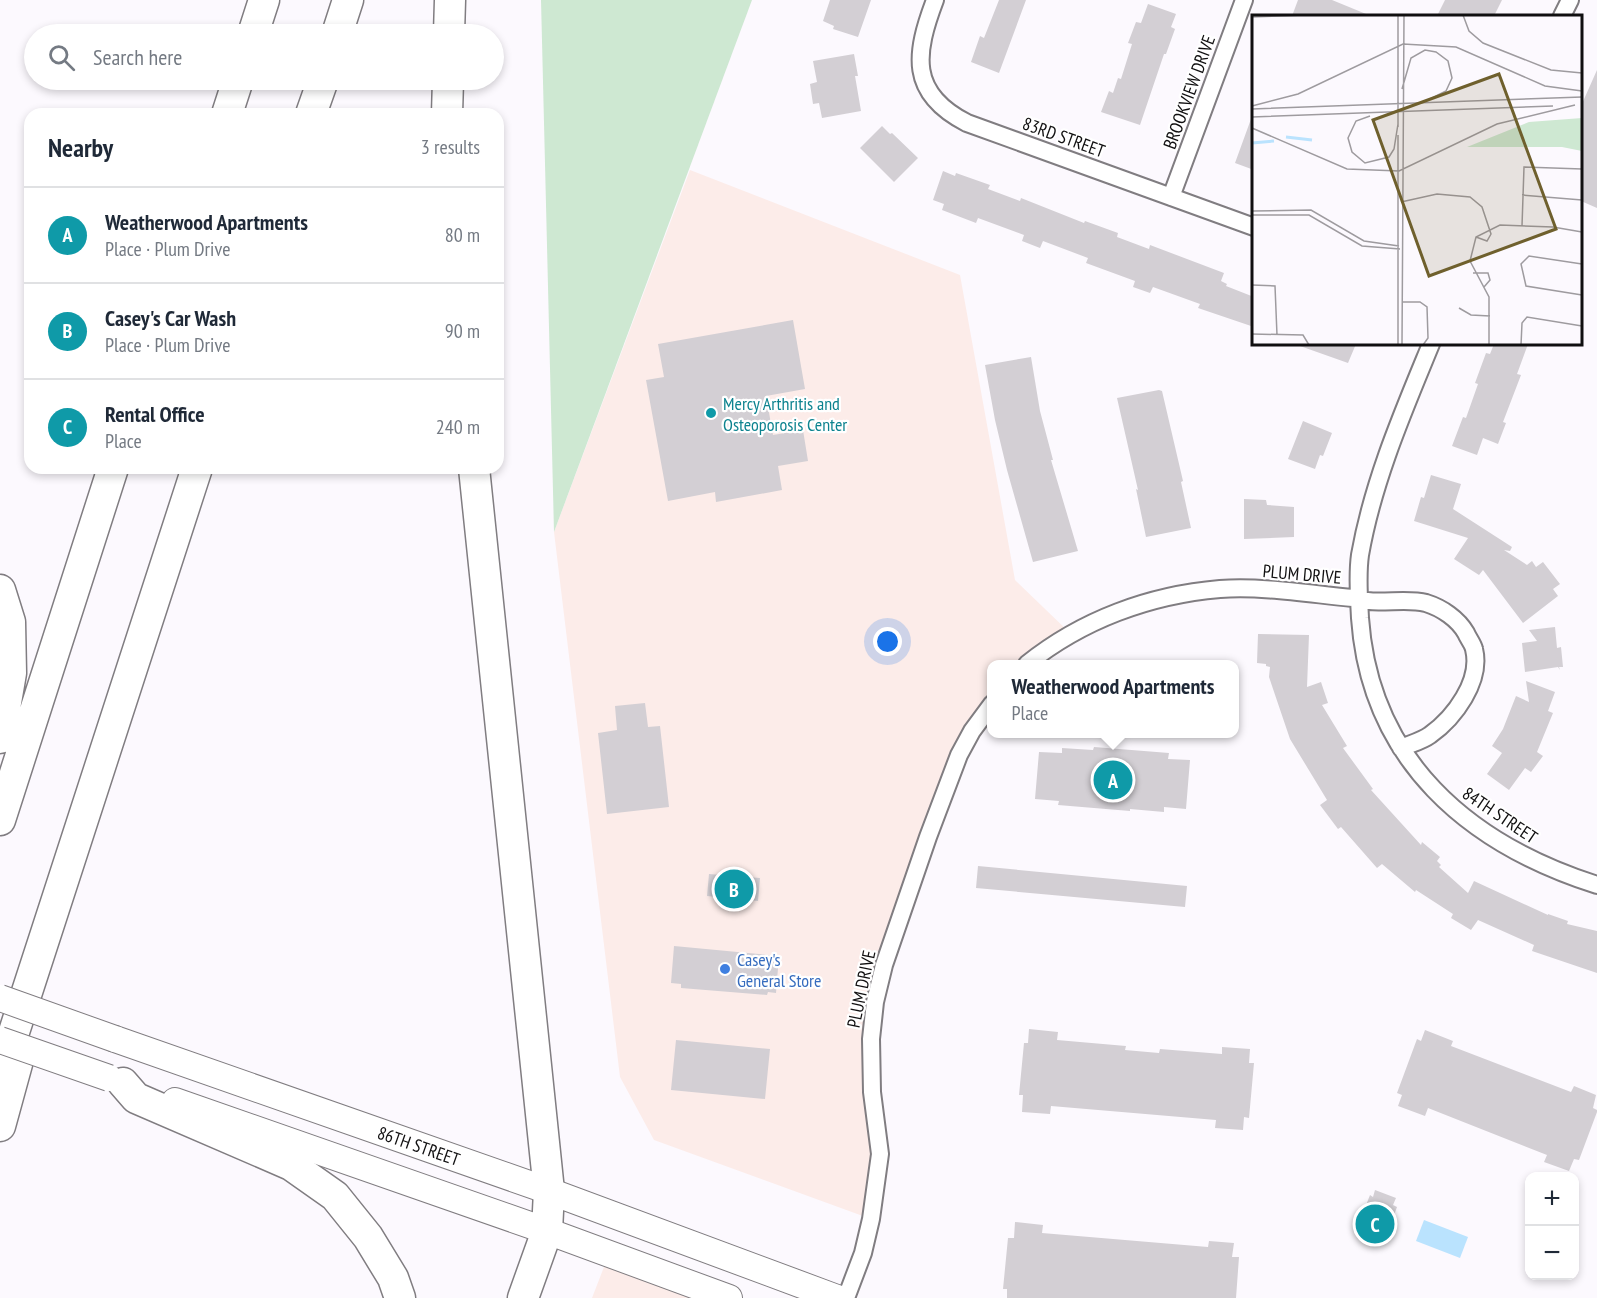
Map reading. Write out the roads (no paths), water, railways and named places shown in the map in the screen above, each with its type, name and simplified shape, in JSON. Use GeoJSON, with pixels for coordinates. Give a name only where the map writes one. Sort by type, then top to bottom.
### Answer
{"type":"FeatureCollection","features":[{"type":"Feature","properties":{"kind":"highway"},"geometry":{"type":"LineString","coordinates":[[256,24],[264,0]]}},
{"type":"Feature","properties":{"kind":"highway"},"geometry":{"type":"LineString","coordinates":[[340,24],[348,0]]}},
{"type":"Feature","properties":{"kind":"highway"},"geometry":{"type":"LineString","coordinates":[[449,24],[450,0]]}},
{"type":"Feature","properties":{"kind":"highway"},"geometry":{"type":"LineString","coordinates":[[229,108],[235,90]]}},
{"type":"Feature","properties":{"kind":"highway"},"geometry":{"type":"LineString","coordinates":[[313,108],[319,90]]}},
{"type":"Feature","properties":{"kind":"highway"},"geometry":{"type":"LineString","coordinates":[[447,108],[448,90]]}},
{"type":"Feature","properties":{"kind":"highway"},"geometry":{"type":"LineString","coordinates":[[0,820],[111,474]]}},
{"type":"Feature","properties":{"kind":"highway"},"geometry":{"type":"LineString","coordinates":[[0,1074],[195,474]]}},
{"type":"Feature","properties":{"kind":"highway"},"geometry":{"type":"LineString","coordinates":[[475,474],[549,1191],[548,1232],[523,1298]]}},
{"type":"Feature","properties":{"kind":"highway"},"geometry":{"type":"LineString","coordinates":[[0,591],[10,622],[11,674],[0,738]]}},
{"type":"Feature","properties":{"kind":"highway"},"geometry":{"type":"LineString","coordinates":[[0,1126],[42,969],[50,921]]}},
{"type":"Feature","properties":{"kind":"highway"},"geometry":{"type":"LineString","coordinates":[[116,1081],[136,1098],[291,1165],[334,1196],[368,1237],[393,1278],[400,1298]]}},
{"type":"Feature","properties":{"kind":"main road","name":"86TH STREET"},"geometry":{"type":"LineString","coordinates":[[0,998],[549,1191],[837,1298]]}},
{"type":"Feature","properties":{"kind":"main road"},"geometry":{"type":"LineString","coordinates":[[0,1040],[548,1232],[729,1298]]}},
{"type":"Feature","properties":{"kind":"street","name":"83RD STREET"},"geometry":{"type":"LineString","coordinates":[[934,0],[920,48],[920,68],[926,86],[937,102],[952,115],[967,123],[1252,226]]}},
{"type":"Feature","properties":{"kind":"street","name":"BROOKVIEW DRIVE"},"geometry":{"type":"LineString","coordinates":[[1171,197],[1244,0]]}},
{"type":"Feature","properties":{"kind":"street"},"geometry":{"type":"LineString","coordinates":[[1562,15],[1570,0]]}},
{"type":"Feature","properties":{"kind":"street","name":"PLUM DRIVE"},"geometry":{"type":"LineString","coordinates":[[1032,660],[1047,648],[1088,624],[1152,600],[1232,589],[1266,590],[1359,600],[1360,556],[1375,494],[1396,430],[1431,345]]}},
{"type":"Feature","properties":{"kind":"street"},"geometry":{"type":"LineString","coordinates":[[1359,600],[1425,603],[1446,612],[1461,625],[1474,648],[1473,675],[1463,700],[1450,717],[1429,736],[1401,748]]}},
{"type":"Feature","properties":{"kind":"street","name":"84TH STREET"},"geometry":{"type":"LineString","coordinates":[[1359,600],[1362,642],[1375,696],[1401,748],[1437,794],[1465,819],[1495,840],[1545,867],[1597,885]]}},
{"type":"Feature","properties":{"kind":"street","name":"PLUM DRIVE"},"geometry":{"type":"LineString","coordinates":[[846,1298],[869,1230],[880,1154],[872,1092],[871,1039],[875,1002],[882,974],[928,837],[959,756],[972,730],[987,710]]}},
{"type":"Feature","properties":{"kind":"water"},"geometry":{"type":"Polygon","coordinates":[[[1424,1220],[1468,1237],[1460,1258],[1416,1241],[1424,1220]]]}},
{"type":"Feature","properties":{"kind":"place","name":"Mercy Arthritis and Osteoporosis Center"},"geometry":{"type":"Point","coordinates":[711,413]}},
{"type":"Feature","properties":{"kind":"place","name":"Weatherwood Apartments"},"geometry":{"type":"Point","coordinates":[1113,780]}},
{"type":"Feature","properties":{"kind":"place","name":"Casey's Car Wash"},"geometry":{"type":"Point","coordinates":[734,889]}},
{"type":"Feature","properties":{"kind":"place","name":"Casey's General Store"},"geometry":{"type":"Point","coordinates":[725,969]}},
{"type":"Feature","properties":{"kind":"place","name":"Rental Office"},"geometry":{"type":"Point","coordinates":[1375,1224]}}]}
